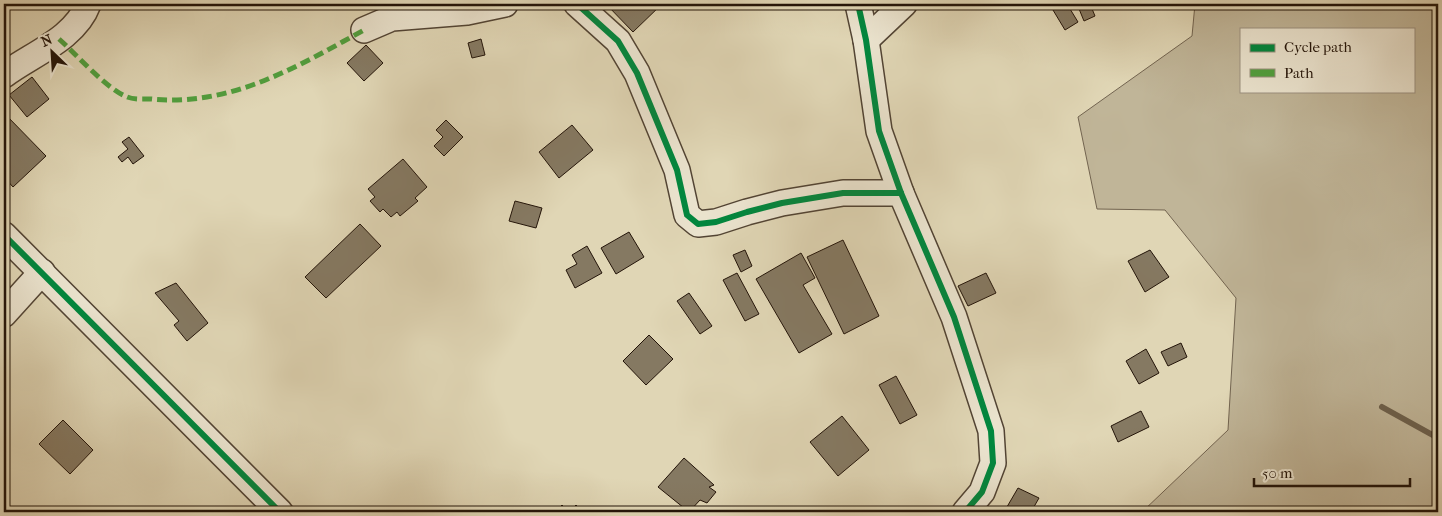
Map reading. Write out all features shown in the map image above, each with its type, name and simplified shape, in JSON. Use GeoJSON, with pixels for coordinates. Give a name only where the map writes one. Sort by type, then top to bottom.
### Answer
{"type":"FeatureCollection","features":[{"type":"Feature","properties":{"kind":"street"},"geometry":{"type":"LineString","coordinates":[[4,75],[20,62],[59,39],[77,23],[88,4]]}},
{"type":"Feature","properties":{"kind":"street"},"geometry":{"type":"LineString","coordinates":[[364,30],[392,18],[467,12],[505,4]]}},
{"type":"Feature","properties":{"kind":"street"},"geometry":{"type":"LineString","coordinates":[[577,4],[618,40],[637,73],[677,170],[686,214],[698,224],[716,222],[782,203],[843,193],[901,194]]}},
{"type":"Feature","properties":{"kind":"street"},"geometry":{"type":"LineString","coordinates":[[858,4],[866,40],[879,131],[901,194],[954,317],[991,431],[993,463],[982,492],[965,512]]}},
{"type":"Feature","properties":{"kind":"street"},"geometry":{"type":"LineString","coordinates":[[866,40],[904,4]]}},
{"type":"Feature","properties":{"kind":"street"},"geometry":{"type":"LineString","coordinates":[[4,235],[280,512]]}},
{"type":"Feature","properties":{"kind":"street"},"geometry":{"type":"LineString","coordinates":[[4,314],[42,272]]}},
{"type":"Feature","properties":{"kind":"shaded area"},"geometry":{"type":"Polygon","coordinates":[[[1195,4],[1438,4],[1438,512],[1142,512],[1228,430],[1236,298],[1165,210],[1097,209],[1078,117],[1192,36],[1195,4]]]}},
{"type":"Feature","properties":{"kind":"building"},"geometry":{"type":"Polygon","coordinates":[[[606,4],[662,4],[633,32],[606,4]]]}},
{"type":"Feature","properties":{"kind":"building"},"geometry":{"type":"Polygon","coordinates":[[[1067,4],[1078,22],[1065,30],[1050,5],[1067,4]]]}},
{"type":"Feature","properties":{"kind":"building"},"geometry":{"type":"Polygon","coordinates":[[[1077,4],[1090,4],[1095,16],[1084,21],[1077,4]]]}},
{"type":"Feature","properties":{"kind":"building"},"geometry":{"type":"Polygon","coordinates":[[[481,39],[485,55],[472,58],[468,43],[481,39]]]}},
{"type":"Feature","properties":{"kind":"building"},"geometry":{"type":"Polygon","coordinates":[[[366,45],[383,63],[364,81],[347,63],[366,45]]]}},
{"type":"Feature","properties":{"kind":"building"},"geometry":{"type":"Polygon","coordinates":[[[32,77],[49,99],[27,117],[9,95],[32,77]]]}},
{"type":"Feature","properties":{"kind":"building"},"geometry":{"type":"Polygon","coordinates":[[[5,114],[46,156],[13,187],[4,177],[5,114]]]}},
{"type":"Feature","properties":{"kind":"building"},"geometry":{"type":"Polygon","coordinates":[[[446,120],[463,137],[444,156],[434,146],[443,137],[436,130],[446,120]]]}},
{"type":"Feature","properties":{"kind":"building"},"geometry":{"type":"Polygon","coordinates":[[[572,125],[593,150],[559,178],[539,152],[572,125]]]}},
{"type":"Feature","properties":{"kind":"building"},"geometry":{"type":"Polygon","coordinates":[[[129,137],[144,156],[133,164],[128,157],[122,162],[118,157],[128,149],[122,142],[129,137]]]}},
{"type":"Feature","properties":{"kind":"building"},"geometry":{"type":"Polygon","coordinates":[[[403,159],[427,187],[415,198],[418,201],[400,216],[397,212],[391,217],[383,209],[380,212],[370,201],[375,197],[368,189],[403,159]]]}},
{"type":"Feature","properties":{"kind":"building"},"geometry":{"type":"Polygon","coordinates":[[[515,201],[542,208],[536,228],[509,221],[515,201]]]}},
{"type":"Feature","properties":{"kind":"building"},"geometry":{"type":"Polygon","coordinates":[[[360,224],[381,246],[326,298],[305,277],[360,224]]]}},
{"type":"Feature","properties":{"kind":"building"},"geometry":{"type":"Polygon","coordinates":[[[629,232],[644,257],[616,274],[601,248],[629,232]]]}},
{"type":"Feature","properties":{"kind":"building"},"geometry":{"type":"Polygon","coordinates":[[[843,240],[879,316],[844,334],[807,257],[843,240]]]}},
{"type":"Feature","properties":{"kind":"building"},"geometry":{"type":"Polygon","coordinates":[[[587,246],[602,273],[575,288],[566,270],[577,264],[572,255],[587,246]]]}},
{"type":"Feature","properties":{"kind":"building"},"geometry":{"type":"Polygon","coordinates":[[[745,250],[752,266],[741,272],[733,255],[745,250]]]}},
{"type":"Feature","properties":{"kind":"building"},"geometry":{"type":"Polygon","coordinates":[[[1150,250],[1169,277],[1145,292],[1128,261],[1150,250]]]}},
{"type":"Feature","properties":{"kind":"building"},"geometry":{"type":"Polygon","coordinates":[[[801,253],[815,278],[803,285],[832,334],[799,353],[756,279],[801,253]]]}},
{"type":"Feature","properties":{"kind":"building"},"geometry":{"type":"Polygon","coordinates":[[[737,273],[759,314],[745,321],[723,280],[737,273]]]}},
{"type":"Feature","properties":{"kind":"building"},"geometry":{"type":"Polygon","coordinates":[[[986,273],[996,293],[968,306],[958,286],[986,273]]]}},
{"type":"Feature","properties":{"kind":"building"},"geometry":{"type":"Polygon","coordinates":[[[176,283],[208,323],[187,341],[174,325],[179,321],[155,293],[176,283]]]}},
{"type":"Feature","properties":{"kind":"building"},"geometry":{"type":"Polygon","coordinates":[[[689,293],[712,326],[700,334],[677,301],[689,293]]]}},
{"type":"Feature","properties":{"kind":"building"},"geometry":{"type":"Polygon","coordinates":[[[649,335],[673,359],[646,385],[623,361],[649,335]]]}},
{"type":"Feature","properties":{"kind":"building"},"geometry":{"type":"Polygon","coordinates":[[[1181,343],[1187,357],[1168,366],[1161,352],[1181,343]]]}},
{"type":"Feature","properties":{"kind":"building"},"geometry":{"type":"Polygon","coordinates":[[[1146,349],[1159,373],[1139,384],[1126,361],[1146,349]]]}},
{"type":"Feature","properties":{"kind":"building"},"geometry":{"type":"Polygon","coordinates":[[[896,376],[917,415],[900,424],[879,385],[896,376]]]}},
{"type":"Feature","properties":{"kind":"building"},"geometry":{"type":"Polygon","coordinates":[[[1141,411],[1149,427],[1118,442],[1111,426],[1141,411]]]}},
{"type":"Feature","properties":{"kind":"building"},"geometry":{"type":"Polygon","coordinates":[[[842,416],[869,450],[838,476],[810,442],[842,416]]]}},
{"type":"Feature","properties":{"kind":"building"},"geometry":{"type":"Polygon","coordinates":[[[63,420],[93,450],[70,474],[39,444],[63,420]]]}},
{"type":"Feature","properties":{"kind":"building"},"geometry":{"type":"Polygon","coordinates":[[[684,458],[714,485],[709,487],[716,492],[707,503],[700,500],[689,512],[658,487],[684,458]]]}},
{"type":"Feature","properties":{"kind":"building"},"geometry":{"type":"Polygon","coordinates":[[[1018,488],[1039,498],[1031,512],[1004,512],[1018,488]]]}},
{"type":"Feature","properties":{"kind":"building"},"geometry":{"type":"Polygon","coordinates":[[[562,505],[569,512],[555,512],[562,505]]]}},
{"type":"Feature","properties":{"kind":"building"},"geometry":{"type":"Polygon","coordinates":[[[576,505],[583,512],[569,512],[576,505]]]}},
{"type":"Feature","properties":{"kind":"waterway"},"geometry":{"type":"LineString","coordinates":[[1382,407],[1438,438]]}},
{"type":"Feature","properties":{"kind":"marked path"},"geometry":{"type":"LineString","coordinates":[[59,39],[117,92],[138,99],[180,100],[208,97],[262,81],[314,58],[364,30]]}},
{"type":"Feature","properties":{"kind":"cycle path"},"geometry":{"type":"LineString","coordinates":[[577,4],[618,41],[637,73],[677,170],[687,215],[698,224],[716,222],[782,203],[843,193],[901,193]]}},
{"type":"Feature","properties":{"kind":"cycle path"},"geometry":{"type":"LineString","coordinates":[[858,4],[866,40],[879,131],[901,193],[954,317],[991,431],[993,463],[982,492],[965,512]]}},
{"type":"Feature","properties":{"kind":"cycle path"},"geometry":{"type":"LineString","coordinates":[[4,235],[280,512]]}}]}
